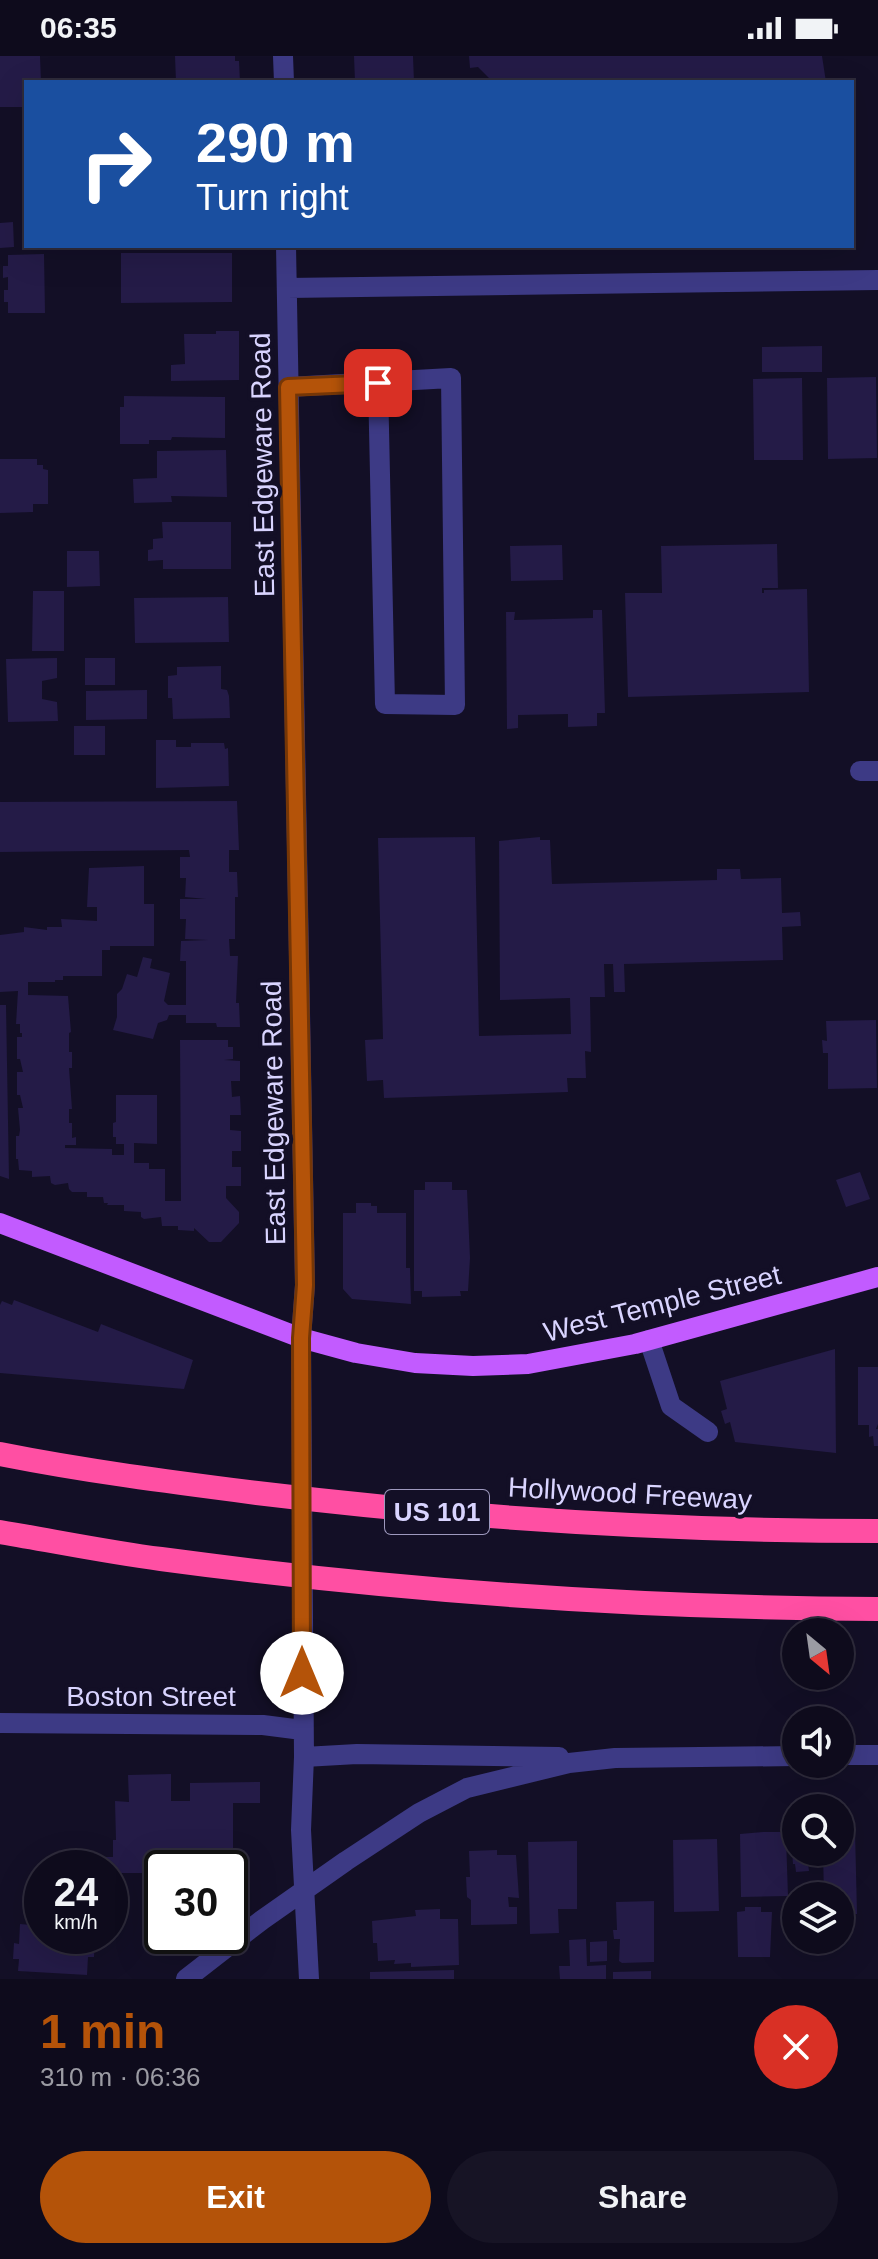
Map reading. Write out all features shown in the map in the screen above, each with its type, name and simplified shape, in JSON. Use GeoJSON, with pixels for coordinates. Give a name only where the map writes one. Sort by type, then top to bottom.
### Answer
{"type":"FeatureCollection","features":[{"type":"Feature","properties":{"kind":"highway","name":"Hollywood Freeway"},"geometry":{"type":"LineString","coordinates":[[0,1454],[169,1482],[327,1502],[475,1516],[649,1526],[878,1531]]}},
{"type":"Feature","properties":{"kind":"highway"},"geometry":{"type":"LineString","coordinates":[[0,1532],[157,1559],[318,1579],[469,1593],[645,1603],[878,1609]]}},
{"type":"Feature","properties":{"kind":"main road","name":"West Temple Street"},"geometry":{"type":"LineString","coordinates":[[0,1223],[301,1338],[356,1353],[415,1363],[473,1366],[528,1364],[568,1358],[649,1340],[878,1277]]}},
{"type":"Feature","properties":{"kind":"street"},"geometry":{"type":"LineString","coordinates":[[283,56],[284,80]]}},
{"type":"Feature","properties":{"kind":"street","name":"East Edgeware Road"},"geometry":{"type":"LineString","coordinates":[[286,248],[305,1285],[301,1338],[304,1757],[301,1830],[309,1979]]}},
{"type":"Feature","properties":{"kind":"street"},"geometry":{"type":"LineString","coordinates":[[287,288],[878,280]]}},
{"type":"Feature","properties":{"kind":"street"},"geometry":{"type":"LineString","coordinates":[[288,387],[451,378],[455,705],[385,704],[378,383]]}},
{"type":"Feature","properties":{"kind":"street"},"geometry":{"type":"LineString","coordinates":[[649,1340],[671,1406],[708,1432]]}},
{"type":"Feature","properties":{"kind":"street","name":"Boston Street"},"geometry":{"type":"LineString","coordinates":[[0,1723],[263,1725],[302,1730]]}},
{"type":"Feature","properties":{"kind":"street"},"geometry":{"type":"LineString","coordinates":[[304,1757],[357,1754],[615,1758],[782,1756]]}},
{"type":"Feature","properties":{"kind":"street"},"geometry":{"type":"LineString","coordinates":[[854,1755],[878,1755]]}},
{"type":"Feature","properties":{"kind":"street"},"geometry":{"type":"LineString","coordinates":[[186,1979],[305,1890],[419,1813],[467,1788],[569,1763],[615,1758]]}},
{"type":"Feature","properties":{"kind":"building"},"geometry":{"type":"Polygon","coordinates":[[[0,56],[40,56],[41,80],[24,80],[24,107],[0,107],[0,56]]]}},
{"type":"Feature","properties":{"kind":"building"},"geometry":{"type":"Polygon","coordinates":[[[175,56],[235,56],[235,61],[239,61],[240,80],[176,80],[175,56]]]}},
{"type":"Feature","properties":{"kind":"building"},"geometry":{"type":"Polygon","coordinates":[[[354,56],[413,56],[414,80],[355,80],[354,56]]]}},
{"type":"Feature","properties":{"kind":"building"},"geometry":{"type":"Polygon","coordinates":[[[469,56],[822,56],[826,80],[489,80],[478,67],[470,68],[469,56]]]}},
{"type":"Feature","properties":{"kind":"building"},"geometry":{"type":"Polygon","coordinates":[[[13,222],[14,247],[0,248],[0,223],[13,222]]]}},
{"type":"Feature","properties":{"kind":"building"},"geometry":{"type":"Polygon","coordinates":[[[121,253],[232,253],[232,302],[121,303],[121,253]]]}},
{"type":"Feature","properties":{"kind":"building"},"geometry":{"type":"Polygon","coordinates":[[[44,254],[45,313],[8,313],[4,290],[8,290],[8,277],[3,278],[3,266],[8,266],[8,255],[44,254]]]}},
{"type":"Feature","properties":{"kind":"building"},"geometry":{"type":"Polygon","coordinates":[[[216,331],[239,331],[239,380],[171,381],[171,365],[185,364],[184,334],[216,334],[216,331]]]}},
{"type":"Feature","properties":{"kind":"building"},"geometry":{"type":"Polygon","coordinates":[[[822,346],[822,372],[762,372],[762,347],[822,346]]]}},
{"type":"Feature","properties":{"kind":"building"},"geometry":{"type":"Polygon","coordinates":[[[876,377],[877,458],[828,459],[827,378],[876,377]]]}},
{"type":"Feature","properties":{"kind":"building"},"geometry":{"type":"Polygon","coordinates":[[[802,378],[803,460],[754,460],[753,379],[802,378]]]}},
{"type":"Feature","properties":{"kind":"building"},"geometry":{"type":"Polygon","coordinates":[[[124,396],[225,397],[225,438],[172,437],[171,440],[149,440],[149,444],[120,444],[120,407],[124,407],[124,396]]]}},
{"type":"Feature","properties":{"kind":"building"},"geometry":{"type":"Polygon","coordinates":[[[226,450],[227,497],[171,496],[172,502],[134,503],[133,479],[157,478],[157,451],[226,450]]]}},
{"type":"Feature","properties":{"kind":"building"},"geometry":{"type":"Polygon","coordinates":[[[0,459],[37,459],[37,465],[43,465],[43,469],[48,470],[48,504],[33,504],[33,512],[0,513],[0,459]]]}},
{"type":"Feature","properties":{"kind":"building"},"geometry":{"type":"Polygon","coordinates":[[[162,522],[231,522],[231,569],[163,569],[163,560],[148,561],[148,550],[153,549],[153,539],[163,538],[162,522]]]}},
{"type":"Feature","properties":{"kind":"building"},"geometry":{"type":"Polygon","coordinates":[[[777,544],[778,588],[762,588],[762,593],[764,590],[807,589],[809,692],[628,697],[625,593],[662,593],[661,546],[777,544]]]}},
{"type":"Feature","properties":{"kind":"building"},"geometry":{"type":"Polygon","coordinates":[[[562,545],[563,580],[511,581],[510,546],[562,545]]]}},
{"type":"Feature","properties":{"kind":"building"},"geometry":{"type":"Polygon","coordinates":[[[67,551],[99,551],[100,586],[67,587],[67,551]]]}},
{"type":"Feature","properties":{"kind":"building"},"geometry":{"type":"Polygon","coordinates":[[[33,591],[64,591],[64,651],[32,651],[33,591]]]}},
{"type":"Feature","properties":{"kind":"building"},"geometry":{"type":"Polygon","coordinates":[[[228,597],[229,642],[135,643],[134,598],[228,597]]]}},
{"type":"Feature","properties":{"kind":"building"},"geometry":{"type":"Polygon","coordinates":[[[593,610],[602,610],[605,713],[597,713],[597,726],[568,727],[568,714],[518,715],[518,728],[507,729],[506,612],[515,612],[514,620],[593,618],[593,610]]]}},
{"type":"Feature","properties":{"kind":"building"},"geometry":{"type":"Polygon","coordinates":[[[57,658],[57,678],[42,681],[42,699],[57,702],[58,721],[8,722],[6,659],[57,658]]]}},
{"type":"Feature","properties":{"kind":"building"},"geometry":{"type":"Polygon","coordinates":[[[85,658],[115,658],[115,685],[85,685],[85,658]]]}},
{"type":"Feature","properties":{"kind":"building"},"geometry":{"type":"Polygon","coordinates":[[[221,666],[221,689],[227,690],[229,696],[230,718],[173,719],[172,698],[168,698],[168,676],[177,675],[177,667],[221,666]]]}},
{"type":"Feature","properties":{"kind":"building"},"geometry":{"type":"Polygon","coordinates":[[[147,690],[147,719],[86,720],[86,691],[147,690]]]}},
{"type":"Feature","properties":{"kind":"building"},"geometry":{"type":"Polygon","coordinates":[[[74,726],[105,726],[105,755],[74,755],[74,726]]]}},
{"type":"Feature","properties":{"kind":"building"},"geometry":{"type":"Polygon","coordinates":[[[156,740],[176,740],[176,747],[191,747],[191,743],[224,743],[225,749],[228,748],[229,786],[156,788],[156,740]]]}},
{"type":"Feature","properties":{"kind":"building"},"geometry":{"type":"Polygon","coordinates":[[[237,801],[239,850],[229,850],[229,872],[237,872],[238,897],[235,897],[235,939],[229,939],[230,956],[238,956],[236,1003],[239,1003],[240,1027],[186,1023],[186,1015],[169,1015],[167,1020],[158,1023],[153,1039],[113,1030],[117,1017],[117,994],[127,974],[137,977],[143,957],[152,959],[150,968],[170,973],[164,1001],[168,1005],[186,1005],[186,961],[180,961],[181,941],[208,940],[185,939],[186,919],[180,919],[180,899],[206,899],[185,897],[186,878],[180,878],[180,857],[190,857],[189,850],[0,852],[0,802],[237,801]]]}},
{"type":"Feature","properties":{"kind":"building"},"geometry":{"type":"Polygon","coordinates":[[[475,837],[479,1036],[571,1034],[570,998],[500,1000],[499,841],[540,837],[540,840],[550,840],[552,884],[717,880],[717,869],[740,869],[741,879],[781,878],[782,913],[800,912],[801,926],[782,927],[783,960],[624,964],[625,992],[614,992],[613,964],[604,964],[605,997],[590,997],[591,1052],[585,1051],[586,1078],[567,1078],[568,1092],[384,1098],[383,1080],[367,1081],[365,1040],[383,1039],[378,838],[475,837]]]}},
{"type":"Feature","properties":{"kind":"building"},"geometry":{"type":"Polygon","coordinates":[[[144,866],[144,904],[154,904],[154,946],[110,946],[110,950],[102,950],[102,976],[63,976],[63,980],[55,982],[28,982],[28,995],[68,996],[69,1052],[72,1052],[72,1068],[69,1068],[72,1109],[69,1109],[69,1123],[72,1123],[72,1138],[76,1137],[76,1145],[65,1145],[65,1148],[112,1149],[112,1155],[124,1155],[124,1144],[116,1144],[116,1137],[113,1137],[116,1095],[157,1095],[157,1144],[134,1143],[134,1163],[149,1163],[149,1169],[165,1169],[165,1201],[181,1201],[180,1040],[228,1040],[228,1047],[233,1047],[233,1059],[224,1060],[240,1061],[240,1081],[231,1081],[232,1097],[240,1096],[241,1115],[230,1115],[230,1130],[241,1131],[241,1151],[232,1151],[232,1167],[241,1167],[241,1186],[226,1186],[226,1198],[239,1212],[239,1223],[221,1242],[209,1242],[194,1228],[194,1231],[178,1230],[178,1226],[162,1226],[161,1217],[144,1219],[141,1212],[124,1211],[124,1205],[107,1205],[103,1197],[87,1197],[87,1192],[72,1192],[68,1183],[51,1183],[50,1176],[32,1177],[32,1171],[19,1170],[16,1159],[16,1136],[19,1136],[20,1130],[18,1108],[23,1108],[20,1095],[17,1095],[17,1072],[23,1072],[20,1059],[17,1059],[17,1037],[22,1037],[22,1033],[20,1024],[16,1024],[18,991],[0,992],[0,935],[24,932],[24,927],[47,930],[47,927],[62,927],[61,919],[97,921],[97,907],[87,907],[89,868],[144,866]]]}},
{"type":"Feature","properties":{"kind":"building"},"geometry":{"type":"Polygon","coordinates":[[[0,1005],[6,1005],[9,1179],[0,1176],[0,1005]]]}},
{"type":"Feature","properties":{"kind":"building"},"geometry":{"type":"Polygon","coordinates":[[[876,1020],[877,1088],[828,1089],[828,1053],[823,1053],[822,1040],[827,1041],[826,1021],[876,1020]]]}},
{"type":"Feature","properties":{"kind":"building"},"geometry":{"type":"Polygon","coordinates":[[[860,1172],[870,1199],[846,1207],[836,1180],[860,1172]]]}},
{"type":"Feature","properties":{"kind":"building"},"geometry":{"type":"Polygon","coordinates":[[[425,1182],[452,1182],[452,1190],[467,1190],[470,1258],[468,1291],[460,1291],[461,1296],[422,1297],[422,1291],[414,1291],[414,1190],[425,1190],[425,1182]]]}},
{"type":"Feature","properties":{"kind":"building"},"geometry":{"type":"Polygon","coordinates":[[[356,1203],[371,1203],[371,1206],[377,1206],[377,1213],[406,1213],[406,1268],[410,1268],[411,1304],[352,1299],[343,1289],[343,1213],[356,1213],[356,1203]]]}},
{"type":"Feature","properties":{"kind":"building"},"geometry":{"type":"Polygon","coordinates":[[[14,1300],[98,1332],[101,1324],[193,1360],[184,1389],[0,1373],[0,1305],[2,1301],[12,1305],[14,1300]]]}},
{"type":"Feature","properties":{"kind":"building"},"geometry":{"type":"Polygon","coordinates":[[[835,1349],[836,1453],[735,1442],[730,1422],[725,1424],[721,1411],[727,1409],[720,1381],[835,1349]]]}},
{"type":"Feature","properties":{"kind":"building"},"geometry":{"type":"Polygon","coordinates":[[[858,1367],[878,1367],[878,1446],[874,1446],[873,1436],[869,1437],[869,1425],[858,1425],[858,1367]]]}},
{"type":"Feature","properties":{"kind":"building"},"geometry":{"type":"Polygon","coordinates":[[[171,1774],[171,1801],[190,1801],[190,1783],[260,1782],[260,1803],[233,1803],[233,1850],[144,1850],[144,1873],[128,1873],[128,1850],[113,1850],[113,1840],[116,1840],[115,1801],[129,1802],[128,1775],[171,1774]]]}},
{"type":"Feature","properties":{"kind":"building"},"geometry":{"type":"Polygon","coordinates":[[[854,1830],[857,1914],[854,1914],[854,1882],[824,1882],[823,1866],[854,1866],[854,1830]]]}},
{"type":"Feature","properties":{"kind":"building"},"geometry":{"type":"Polygon","coordinates":[[[740,1834],[782,1834],[782,1866],[787,1866],[788,1882],[782,1882],[782,1896],[741,1897],[740,1834]]]}},
{"type":"Feature","properties":{"kind":"building"},"geometry":{"type":"Polygon","coordinates":[[[717,1839],[719,1911],[674,1912],[673,1840],[717,1839]]]}},
{"type":"Feature","properties":{"kind":"building"},"geometry":{"type":"Polygon","coordinates":[[[577,1841],[577,1909],[558,1909],[559,1933],[530,1934],[528,1842],[577,1841]]]}},
{"type":"Feature","properties":{"kind":"building"},"geometry":{"type":"Polygon","coordinates":[[[497,1850],[497,1855],[516,1855],[519,1898],[508,1897],[509,1907],[517,1907],[517,1924],[471,1925],[471,1900],[467,1897],[466,1877],[470,1877],[469,1851],[497,1850]]]}},
{"type":"Feature","properties":{"kind":"building"},"geometry":{"type":"Polygon","coordinates":[[[795,1866],[808,1866],[809,1871],[796,1872],[795,1866]]]}},
{"type":"Feature","properties":{"kind":"building"},"geometry":{"type":"Polygon","coordinates":[[[654,1901],[654,1962],[622,1963],[619,1961],[620,1939],[614,1939],[613,1930],[617,1930],[616,1902],[654,1901]]]}},
{"type":"Feature","properties":{"kind":"building"},"geometry":{"type":"Polygon","coordinates":[[[745,1907],[761,1907],[761,1912],[772,1912],[770,1957],[738,1957],[737,1912],[745,1911],[745,1907]]]}},
{"type":"Feature","properties":{"kind":"building"},"geometry":{"type":"Polygon","coordinates":[[[440,1909],[440,1919],[458,1919],[459,1965],[411,1967],[411,1963],[394,1964],[395,1960],[378,1961],[372,1921],[416,1916],[415,1910],[440,1909]]]}},
{"type":"Feature","properties":{"kind":"building"},"geometry":{"type":"Polygon","coordinates":[[[20,1924],[24,1924],[24,1954],[94,1954],[94,1957],[88,1957],[87,1975],[18,1971],[19,1959],[13,1959],[14,1943],[19,1944],[20,1924]]]}},
{"type":"Feature","properties":{"kind":"building"},"geometry":{"type":"Polygon","coordinates":[[[586,1939],[587,1966],[606,1965],[606,1979],[560,1979],[559,1966],[570,1966],[569,1940],[586,1939]]]}},
{"type":"Feature","properties":{"kind":"building"},"geometry":{"type":"Polygon","coordinates":[[[607,1941],[607,1961],[590,1962],[590,1942],[607,1941]]]}},
{"type":"Feature","properties":{"kind":"building"},"geometry":{"type":"Polygon","coordinates":[[[454,1970],[454,1979],[370,1979],[370,1972],[454,1970]]]}},
{"type":"Feature","properties":{"kind":"building"},"geometry":{"type":"Polygon","coordinates":[[[651,1971],[651,1979],[613,1979],[613,1972],[651,1971]]]}},
{"type":"Feature","properties":{"kind":"route"},"geometry":{"type":"LineString","coordinates":[[302,1673],[301,1338],[305,1285],[288,387],[378,383]]}}]}
